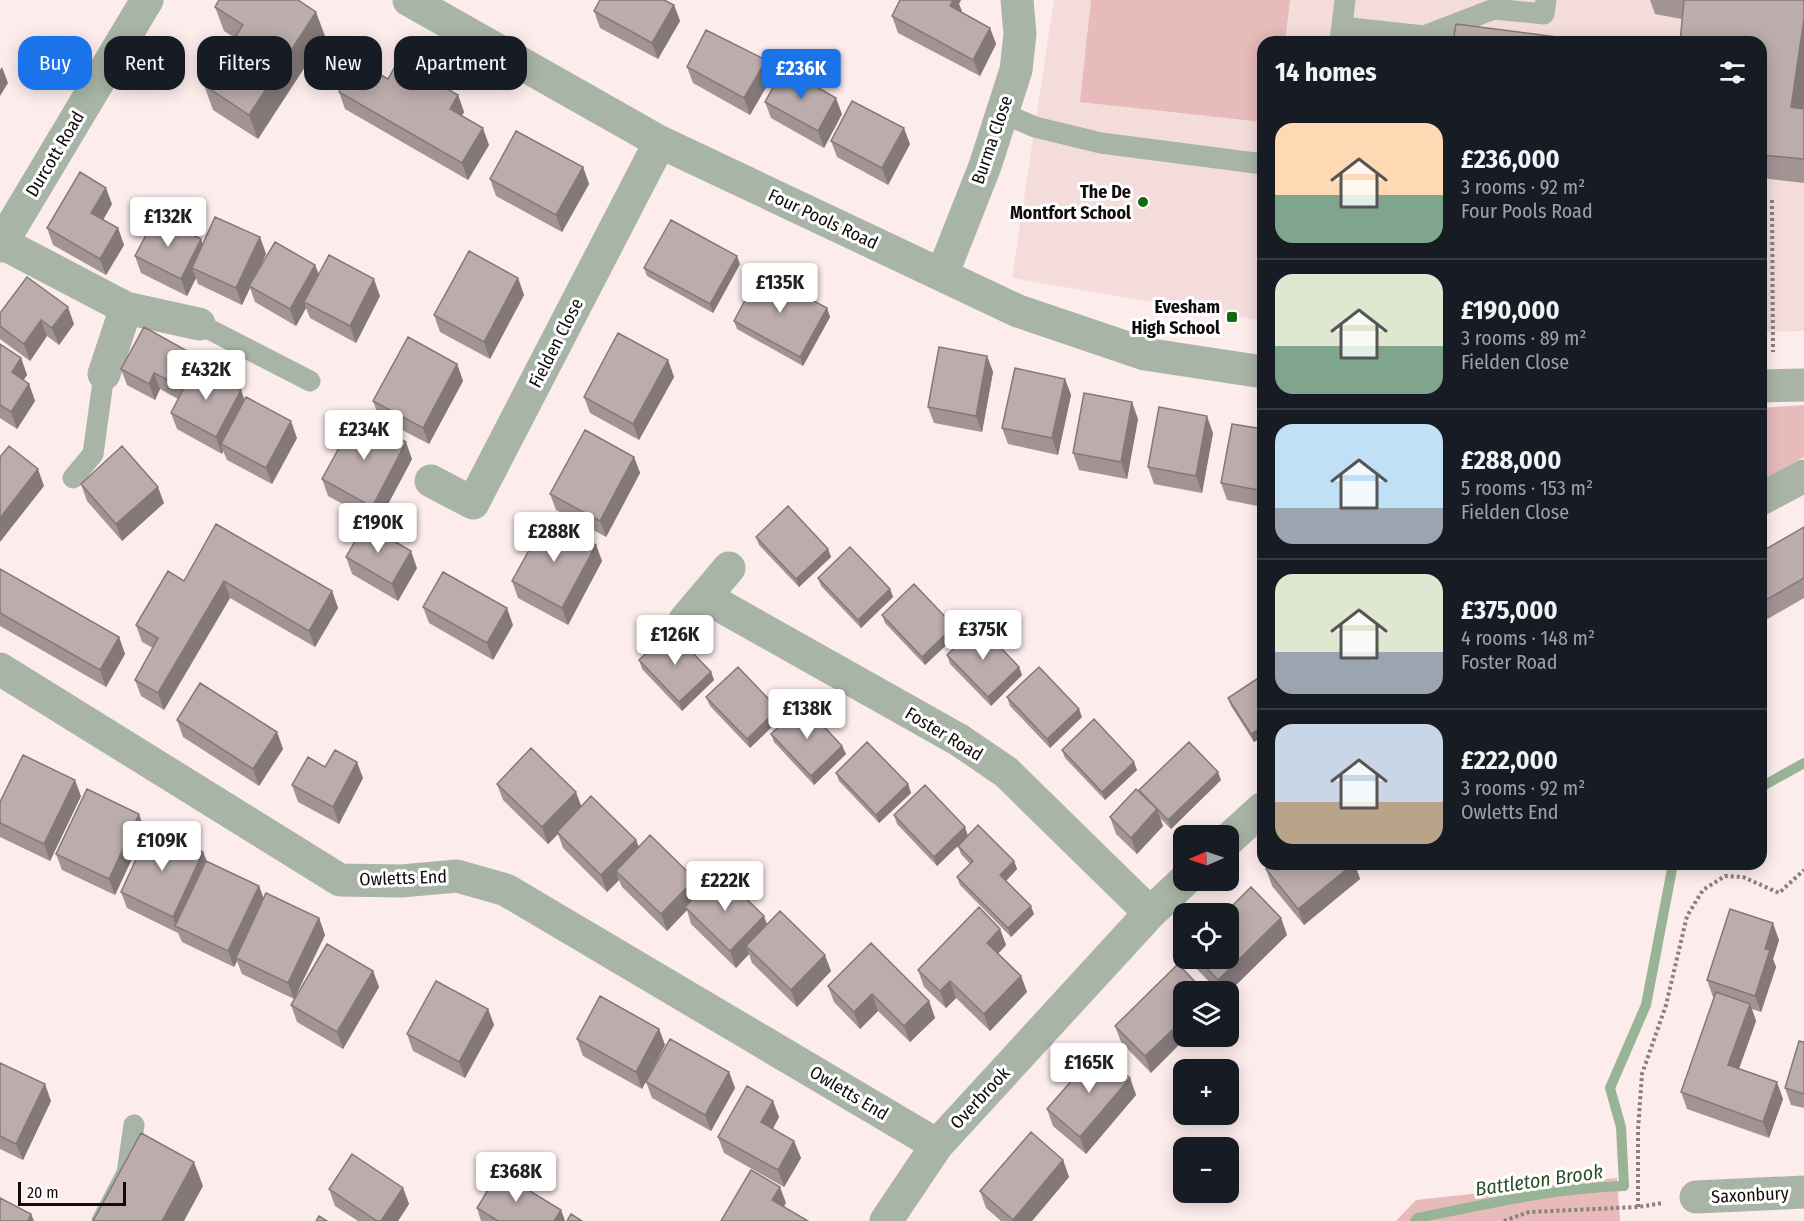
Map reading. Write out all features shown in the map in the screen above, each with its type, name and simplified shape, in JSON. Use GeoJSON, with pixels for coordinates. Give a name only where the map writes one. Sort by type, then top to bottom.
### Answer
{"type":"FeatureCollection","features":[{"type":"Feature","properties":{"kind":"street","name":"Durcott Road"},"geometry":{"type":"LineString","coordinates":[[1,245],[147,0]]}},
{"type":"Feature","properties":{"kind":"street","name":"Four Pools Road"},"geometry":{"type":"LineString","coordinates":[[409,0],[660,142],[1018,311],[1145,354],[1257,371]]}},
{"type":"Feature","properties":{"kind":"street","name":"Burma Close"},"geometry":{"type":"LineString","coordinates":[[942,275],[985,166],[1016,70],[1020,33],[1017,0]]}},
{"type":"Feature","properties":{"kind":"street","name":"Fielden Close"},"geometry":{"type":"LineString","coordinates":[[431,481],[473,502],[660,142]]}},
{"type":"Feature","properties":{"kind":"street"},"geometry":{"type":"LineString","coordinates":[[1,245],[126,308],[199,324]]}},
{"type":"Feature","properties":{"kind":"street"},"geometry":{"type":"LineString","coordinates":[[104,374],[126,308]]}},
{"type":"Feature","properties":{"kind":"street"},"geometry":{"type":"LineString","coordinates":[[1767,496],[1804,476]]}},
{"type":"Feature","properties":{"kind":"street","name":"Foster Road"},"geometry":{"type":"LineString","coordinates":[[729,568],[695,609],[948,735],[1006,772],[1150,913]]}},
{"type":"Feature","properties":{"kind":"street","name":"Owletts End"},"geometry":{"type":"LineString","coordinates":[[0,669],[340,880],[401,881],[458,876],[506,890],[937,1145]]}},
{"type":"Feature","properties":{"kind":"street"},"geometry":{"type":"LineString","coordinates":[[1239,830],[1257,813]]}},
{"type":"Feature","properties":{"kind":"street","name":"Overbrook"},"geometry":{"type":"LineString","coordinates":[[886,1221],[937,1145],[1150,913],[1173,891]]}},
{"type":"Feature","properties":{"kind":"street","name":"Saxonbury"},"geometry":{"type":"LineString","coordinates":[[1696,1197],[1804,1192]]}},
{"type":"Feature","properties":{"kind":"lane"},"geometry":{"type":"LineString","coordinates":[[1346,0],[1341,34],[1424,36],[1494,9],[1544,14],[1546,0]]}},
{"type":"Feature","properties":{"kind":"lane"},"geometry":{"type":"LineString","coordinates":[[1002,112],[1035,127],[1101,142],[1257,163]]}},
{"type":"Feature","properties":{"kind":"lane"},"geometry":{"type":"LineString","coordinates":[[199,324],[310,381]]}},
{"type":"Feature","properties":{"kind":"lane"},"geometry":{"type":"LineString","coordinates":[[73,478],[93,454],[104,374]]}},
{"type":"Feature","properties":{"kind":"lane"},"geometry":{"type":"LineString","coordinates":[[102,1221],[127,1173],[134,1125]]}},
{"type":"Feature","properties":{"kind":"path"},"geometry":{"type":"LineString","coordinates":[[1772,200],[1779,386]]}},
{"type":"Feature","properties":{"kind":"path"},"geometry":{"type":"LineString","coordinates":[[1638,1207],[1638,1130],[1642,1074],[1666,1005],[1687,916],[1703,890],[1725,876],[1743,877],[1779,893],[1804,870]]}},
{"type":"Feature","properties":{"kind":"path"},"geometry":{"type":"LineString","coordinates":[[1504,1221],[1528,1212],[1638,1207],[1696,1197]]}},
{"type":"Feature","properties":{"kind":"shaded area","name":"The De Montfort School"},"geometry":{"type":"Polygon","coordinates":[[[1054,0],[1804,0],[1804,331],[1767,332],[1767,36],[1257,36],[1257,320],[1012,278],[1054,0]]]}},
{"type":"Feature","properties":{"kind":"shaded area"},"geometry":{"type":"Polygon","coordinates":[[[1091,0],[1290,0],[1286,36],[1257,36],[1257,121],[1080,102],[1091,0]]]}},
{"type":"Feature","properties":{"kind":"shaded area"},"geometry":{"type":"Polygon","coordinates":[[[1804,405],[1804,457],[1767,478],[1767,408],[1804,405]]]}},
{"type":"Feature","properties":{"kind":"shaded area"},"geometry":{"type":"Polygon","coordinates":[[[1617,1178],[1620,1221],[1396,1221],[1416,1200],[1617,1178]]]}},
{"type":"Feature","properties":{"kind":"building"},"geometry":{"type":"Polygon","coordinates":[[[219,0],[298,0],[316,12],[292,49],[292,36],[236,36],[243,25],[215,7],[219,0]]]}},
{"type":"Feature","properties":{"kind":"building"},"geometry":{"type":"Polygon","coordinates":[[[600,0],[664,0],[674,5],[652,43],[594,11],[600,0]]]}},
{"type":"Feature","properties":{"kind":"building"},"geometry":{"type":"Polygon","coordinates":[[[900,0],[953,0],[950,6],[990,28],[973,60],[892,16],[900,0]]]}},
{"type":"Feature","properties":{"kind":"building"},"geometry":{"type":"Polygon","coordinates":[[[1684,0],[1804,0],[1804,19],[1791,107],[1804,109],[1804,159],[1767,156],[1767,36],[1681,36],[1684,0]]]}},
{"type":"Feature","properties":{"kind":"building"},"geometry":{"type":"Polygon","coordinates":[[[1456,24],[1550,36],[1454,36],[1456,24]]]}},
{"type":"Feature","properties":{"kind":"building"},"geometry":{"type":"Polygon","coordinates":[[[706,30],[766,60],[744,98],[687,67],[706,30]]]}},
{"type":"Feature","properties":{"kind":"building"},"geometry":{"type":"Polygon","coordinates":[[[394,68],[394,90],[449,90],[458,95],[450,109],[483,128],[462,163],[339,92],[340,90],[382,90],[382,76],[388,79],[394,68]]]}},
{"type":"Feature","properties":{"kind":"building"},"geometry":{"type":"Polygon","coordinates":[[[784,68],[836,98],[818,131],[765,102],[784,68]]]}},
{"type":"Feature","properties":{"kind":"building"},"geometry":{"type":"Polygon","coordinates":[[[212,90],[265,90],[249,115],[212,90]]]}},
{"type":"Feature","properties":{"kind":"building"},"geometry":{"type":"Polygon","coordinates":[[[852,101],[904,128],[882,168],[831,141],[852,101]]]}},
{"type":"Feature","properties":{"kind":"building"},"geometry":{"type":"Polygon","coordinates":[[[516,131],[583,167],[556,215],[490,179],[516,131]]]}},
{"type":"Feature","properties":{"kind":"building"},"geometry":{"type":"Polygon","coordinates":[[[80,172],[106,188],[91,213],[118,228],[100,259],[47,228],[80,172]]]}},
{"type":"Feature","properties":{"kind":"building"},"geometry":{"type":"Polygon","coordinates":[[[156,216],[201,239],[181,279],[135,256],[156,216]]]}},
{"type":"Feature","properties":{"kind":"building"},"geometry":{"type":"Polygon","coordinates":[[[215,217],[260,237],[236,288],[192,268],[215,217]]]}},
{"type":"Feature","properties":{"kind":"building"},"geometry":{"type":"Polygon","coordinates":[[[671,220],[737,256],[710,304],[644,268],[671,220]]]}},
{"type":"Feature","properties":{"kind":"building"},"geometry":{"type":"Polygon","coordinates":[[[275,242],[315,265],[290,309],[249,286],[275,242]]]}},
{"type":"Feature","properties":{"kind":"building"},"geometry":{"type":"Polygon","coordinates":[[[469,251],[518,278],[484,342],[434,315],[469,251]]]}},
{"type":"Feature","properties":{"kind":"building"},"geometry":{"type":"Polygon","coordinates":[[[329,255],[374,279],[350,326],[304,302],[329,255]]]}},
{"type":"Feature","properties":{"kind":"building"},"geometry":{"type":"Polygon","coordinates":[[[760,272],[827,308],[800,357],[734,321],[760,272]]]}},
{"type":"Feature","properties":{"kind":"building"},"geometry":{"type":"Polygon","coordinates":[[[27,277],[68,307],[52,328],[41,320],[24,344],[0,326],[0,313],[27,277]]]}},
{"type":"Feature","properties":{"kind":"building"},"geometry":{"type":"Polygon","coordinates":[[[144,327],[198,357],[182,387],[154,373],[149,384],[121,369],[144,327]]]}},
{"type":"Feature","properties":{"kind":"building"},"geometry":{"type":"Polygon","coordinates":[[[618,333],[668,360],[633,424],[584,397],[618,333]]]}},
{"type":"Feature","properties":{"kind":"building"},"geometry":{"type":"Polygon","coordinates":[[[408,337],[457,364],[423,428],[373,401],[408,337]]]}},
{"type":"Feature","properties":{"kind":"building"},"geometry":{"type":"Polygon","coordinates":[[[0,344],[21,358],[12,372],[29,384],[11,412],[0,405],[0,344]]]}},
{"type":"Feature","properties":{"kind":"building"},"geometry":{"type":"Polygon","coordinates":[[[939,347],[987,356],[976,416],[928,407],[939,347]]]}},
{"type":"Feature","properties":{"kind":"building"},"geometry":{"type":"Polygon","coordinates":[[[195,366],[241,390],[216,437],[171,413],[195,366]]]}},
{"type":"Feature","properties":{"kind":"building"},"geometry":{"type":"Polygon","coordinates":[[[1015,368],[1065,379],[1052,438],[1002,428],[1015,368]]]}},
{"type":"Feature","properties":{"kind":"building"},"geometry":{"type":"Polygon","coordinates":[[[1084,393],[1132,402],[1121,462],[1073,453],[1084,393]]]}},
{"type":"Feature","properties":{"kind":"building"},"geometry":{"type":"Polygon","coordinates":[[[246,397],[291,421],[266,468],[221,444],[246,397]]]}},
{"type":"Feature","properties":{"kind":"building"},"geometry":{"type":"Polygon","coordinates":[[[1159,407],[1207,416],[1196,476],[1148,467],[1159,407]]]}},
{"type":"Feature","properties":{"kind":"building"},"geometry":{"type":"Polygon","coordinates":[[[357,415],[406,442],[372,507],[322,479],[357,415]]]}},
{"type":"Feature","properties":{"kind":"building"},"geometry":{"type":"Polygon","coordinates":[[[1232,424],[1257,428],[1257,490],[1221,483],[1232,424]]]}},
{"type":"Feature","properties":{"kind":"building"},"geometry":{"type":"Polygon","coordinates":[[[585,430],[634,457],[600,521],[550,494],[585,430]]]}},
{"type":"Feature","properties":{"kind":"building"},"geometry":{"type":"Polygon","coordinates":[[[9,446],[38,469],[0,518],[0,457],[9,446]]]}},
{"type":"Feature","properties":{"kind":"building"},"geometry":{"type":"Polygon","coordinates":[[[122,446],[158,487],[116,524],[81,484],[122,446]]]}},
{"type":"Feature","properties":{"kind":"building"},"geometry":{"type":"Polygon","coordinates":[[[788,506],[828,549],[796,579],[756,537],[788,506]]]}},
{"type":"Feature","properties":{"kind":"building"},"geometry":{"type":"Polygon","coordinates":[[[547,518],[596,545],[562,608],[512,581],[547,518]]]}},
{"type":"Feature","properties":{"kind":"building"},"geometry":{"type":"Polygon","coordinates":[[[216,524],[332,591],[309,631],[224,581],[158,693],[135,680],[158,638],[136,625],[168,571],[184,581],[216,524]]]}},
{"type":"Feature","properties":{"kind":"building"},"geometry":{"type":"Polygon","coordinates":[[[365,524],[411,551],[392,584],[346,557],[365,524]]]}},
{"type":"Feature","properties":{"kind":"building"},"geometry":{"type":"Polygon","coordinates":[[[1804,527],[1804,578],[1767,600],[1767,549],[1804,527]]]}},
{"type":"Feature","properties":{"kind":"building"},"geometry":{"type":"Polygon","coordinates":[[[850,547],[890,589],[858,620],[818,578],[850,547]]]}},
{"type":"Feature","properties":{"kind":"building"},"geometry":{"type":"Polygon","coordinates":[[[0,569],[119,637],[100,670],[0,613],[0,569]]]}},
{"type":"Feature","properties":{"kind":"building"},"geometry":{"type":"Polygon","coordinates":[[[443,572],[507,608],[487,643],[423,607],[443,572]]]}},
{"type":"Feature","properties":{"kind":"building"},"geometry":{"type":"Polygon","coordinates":[[[914,584],[954,626],[922,657],[882,615],[914,584]]]}},
{"type":"Feature","properties":{"kind":"building"},"geometry":{"type":"Polygon","coordinates":[[[979,625],[1019,667],[988,697],[947,655],[979,625]]]}},
{"type":"Feature","properties":{"kind":"building"},"geometry":{"type":"Polygon","coordinates":[[[671,630],[711,672],[679,702],[639,660],[671,630]]]}},
{"type":"Feature","properties":{"kind":"building"},"geometry":{"type":"Polygon","coordinates":[[[738,667],[778,709],[747,739],[706,697],[738,667]]]}},
{"type":"Feature","properties":{"kind":"building"},"geometry":{"type":"Polygon","coordinates":[[[1039,667],[1079,709],[1047,739],[1007,697],[1039,667]]]}},
{"type":"Feature","properties":{"kind":"building"},"geometry":{"type":"Polygon","coordinates":[[[1257,679],[1257,730],[1251,734],[1228,698],[1257,679]]]}},
{"type":"Feature","properties":{"kind":"building"},"geometry":{"type":"Polygon","coordinates":[[[200,683],[277,732],[253,769],[177,720],[200,683]]]}},
{"type":"Feature","properties":{"kind":"building"},"geometry":{"type":"Polygon","coordinates":[[[803,704],[842,746],[811,776],[771,734],[803,704]]]}},
{"type":"Feature","properties":{"kind":"building"},"geometry":{"type":"Polygon","coordinates":[[[1094,719],[1134,762],[1102,792],[1062,750],[1094,719]]]}},
{"type":"Feature","properties":{"kind":"building"},"geometry":{"type":"Polygon","coordinates":[[[867,742],[908,784],[876,815],[836,773],[867,742]]]}},
{"type":"Feature","properties":{"kind":"building"},"geometry":{"type":"Polygon","coordinates":[[[1189,742],[1218,772],[1168,820],[1139,790],[1189,742]]]}},
{"type":"Feature","properties":{"kind":"building"},"geometry":{"type":"Polygon","coordinates":[[[531,748],[576,792],[542,827],[497,784],[531,748]]]}},
{"type":"Feature","properties":{"kind":"building"},"geometry":{"type":"Polygon","coordinates":[[[335,750],[357,762],[333,807],[292,785],[308,757],[325,767],[335,750]]]}},
{"type":"Feature","properties":{"kind":"building"},"geometry":{"type":"Polygon","coordinates":[[[23,755],[75,780],[44,844],[0,823],[0,802],[23,755]]]}},
{"type":"Feature","properties":{"kind":"building"},"geometry":{"type":"Polygon","coordinates":[[[925,785],[965,827],[934,857],[894,815],[925,785]]]}},
{"type":"Feature","properties":{"kind":"building"},"geometry":{"type":"Polygon","coordinates":[[[87,789],[139,814],[109,879],[56,854],[87,789]]]}},
{"type":"Feature","properties":{"kind":"building"},"geometry":{"type":"Polygon","coordinates":[[[1136,789],[1157,809],[1131,838],[1110,817],[1136,789]]]}},
{"type":"Feature","properties":{"kind":"building"},"geometry":{"type":"Polygon","coordinates":[[[591,796],[636,840],[601,875],[557,832],[591,796]]]}},
{"type":"Feature","properties":{"kind":"building"},"geometry":{"type":"Polygon","coordinates":[[[978,825],[1014,861],[1000,875],[1031,906],[1008,928],[957,877],[973,861],[958,846],[978,825]]]}},
{"type":"Feature","properties":{"kind":"building"},"geometry":{"type":"Polygon","coordinates":[[[151,827],[203,852],[173,917],[121,892],[151,827]]]}},
{"type":"Feature","properties":{"kind":"building"},"geometry":{"type":"Polygon","coordinates":[[[650,835],[695,879],[661,914],[616,871],[650,835]]]}},
{"type":"Feature","properties":{"kind":"building"},"geometry":{"type":"Polygon","coordinates":[[[206,861],[259,886],[228,951],[175,926],[206,861]]]}},
{"type":"Feature","properties":{"kind":"building"},"geometry":{"type":"Polygon","coordinates":[[[1267,870],[1346,870],[1298,909],[1267,870]]]}},
{"type":"Feature","properties":{"kind":"building"},"geometry":{"type":"Polygon","coordinates":[[[719,872],[764,916],[730,951],[685,907],[719,872]]]}},
{"type":"Feature","properties":{"kind":"building"},"geometry":{"type":"Polygon","coordinates":[[[1251,887],[1281,918],[1239,959],[1239,903],[1235,903],[1251,887]]]}},
{"type":"Feature","properties":{"kind":"building"},"geometry":{"type":"Polygon","coordinates":[[[266,893],[319,918],[288,983],[236,958],[266,893]]]}},
{"type":"Feature","properties":{"kind":"building"},"geometry":{"type":"Polygon","coordinates":[[[979,907],[1000,929],[987,943],[1021,976],[984,1014],[950,981],[940,991],[918,970],[979,907]]]}},
{"type":"Feature","properties":{"kind":"building"},"geometry":{"type":"Polygon","coordinates":[[[1730,909],[1773,923],[1765,949],[1770,950],[1755,996],[1707,980],[1730,909]]]}},
{"type":"Feature","properties":{"kind":"building"},"geometry":{"type":"Polygon","coordinates":[[[780,911],[825,955],[791,990],[746,946],[780,911]]]}},
{"type":"Feature","properties":{"kind":"building"},"geometry":{"type":"Polygon","coordinates":[[[871,943],[929,1001],[904,1026],[872,994],[854,1012],[828,986],[871,943]]]}},
{"type":"Feature","properties":{"kind":"building"},"geometry":{"type":"Polygon","coordinates":[[[327,944],[373,971],[337,1032],[291,1005],[327,944]]]}},
{"type":"Feature","properties":{"kind":"building"},"geometry":{"type":"Polygon","coordinates":[[[1173,969],[1183,969],[1194,981],[1173,981],[1173,1029],[1145,1056],[1115,1026],[1173,969]]]}},
{"type":"Feature","properties":{"kind":"building"},"geometry":{"type":"Polygon","coordinates":[[[1208,969],[1229,969],[1218,980],[1208,969]]]}},
{"type":"Feature","properties":{"kind":"building"},"geometry":{"type":"Polygon","coordinates":[[[436,981],[488,1009],[459,1062],[407,1034],[436,981]]]}},
{"type":"Feature","properties":{"kind":"building"},"geometry":{"type":"Polygon","coordinates":[[[1716,992],[1750,1004],[1728,1065],[1777,1082],[1763,1122],[1681,1092],[1716,992]]]}},
{"type":"Feature","properties":{"kind":"building"},"geometry":{"type":"Polygon","coordinates":[[[600,996],[659,1029],[636,1072],[577,1039],[600,996]]]}},
{"type":"Feature","properties":{"kind":"building"},"geometry":{"type":"Polygon","coordinates":[[[670,1039],[729,1072],[705,1115],[646,1082],[670,1039]]]}},
{"type":"Feature","properties":{"kind":"building"},"geometry":{"type":"Polygon","coordinates":[[[1799,1041],[1804,1042],[1804,1094],[1785,1088],[1799,1041]]]}},
{"type":"Feature","properties":{"kind":"building"},"geometry":{"type":"Polygon","coordinates":[[[1098,1050],[1130,1078],[1080,1137],[1047,1109],[1098,1050]]]}},
{"type":"Feature","properties":{"kind":"building"},"geometry":{"type":"Polygon","coordinates":[[[0,1063],[45,1084],[16,1144],[0,1136],[0,1063]]]}},
{"type":"Feature","properties":{"kind":"building"},"geometry":{"type":"Polygon","coordinates":[[[747,1086],[773,1101],[761,1122],[794,1141],[778,1170],[718,1137],[747,1086]]]}},
{"type":"Feature","properties":{"kind":"building"},"geometry":{"type":"Polygon","coordinates":[[[1031,1132],[1063,1160],[1013,1220],[980,1191],[1031,1132]]]}},
{"type":"Feature","properties":{"kind":"building"},"geometry":{"type":"Polygon","coordinates":[[[141,1133],[194,1162],[162,1221],[93,1221],[141,1133]]]}},
{"type":"Feature","properties":{"kind":"building"},"geometry":{"type":"Polygon","coordinates":[[[352,1154],[403,1188],[381,1221],[377,1221],[329,1189],[352,1154]]]}},
{"type":"Feature","properties":{"kind":"building"},"geometry":{"type":"Polygon","coordinates":[[[751,1170],[780,1187],[772,1200],[808,1221],[721,1221],[751,1170]]]}},
{"type":"Feature","properties":{"kind":"building"},"geometry":{"type":"Polygon","coordinates":[[[499,1172],[561,1210],[554,1221],[498,1221],[477,1208],[499,1172]]]}},
{"type":"Feature","properties":{"kind":"building"},"geometry":{"type":"Polygon","coordinates":[[[0,1198],[31,1214],[28,1221],[0,1221],[0,1198]]]}},
{"type":"Feature","properties":{"kind":"building"},"geometry":{"type":"Polygon","coordinates":[[[571,1214],[582,1221],[567,1221],[571,1214]]]}},
{"type":"Feature","properties":{"kind":"building"},"geometry":{"type":"Polygon","coordinates":[[[319,1216],[327,1221],[316,1221],[319,1216]]]}},
{"type":"Feature","properties":{"kind":"waterway","name":"Battleton Brook"},"geometry":{"type":"LineString","coordinates":[[1767,784],[1804,763]]}},
{"type":"Feature","properties":{"kind":"waterway","name":"Battleton Brook"},"geometry":{"type":"LineString","coordinates":[[1415,1221],[1418,1218],[1521,1198],[1572,1190],[1624,1186],[1621,1127],[1610,1088],[1646,1005],[1672,870]]}},
{"type":"Feature","properties":{"kind":"place","name":"The De Montfort School"},"geometry":{"type":"Point","coordinates":[1143,202]}},
{"type":"Feature","properties":{"kind":"place","name":"Evesham High School"},"geometry":{"type":"Point","coordinates":[1232,317]}}]}
